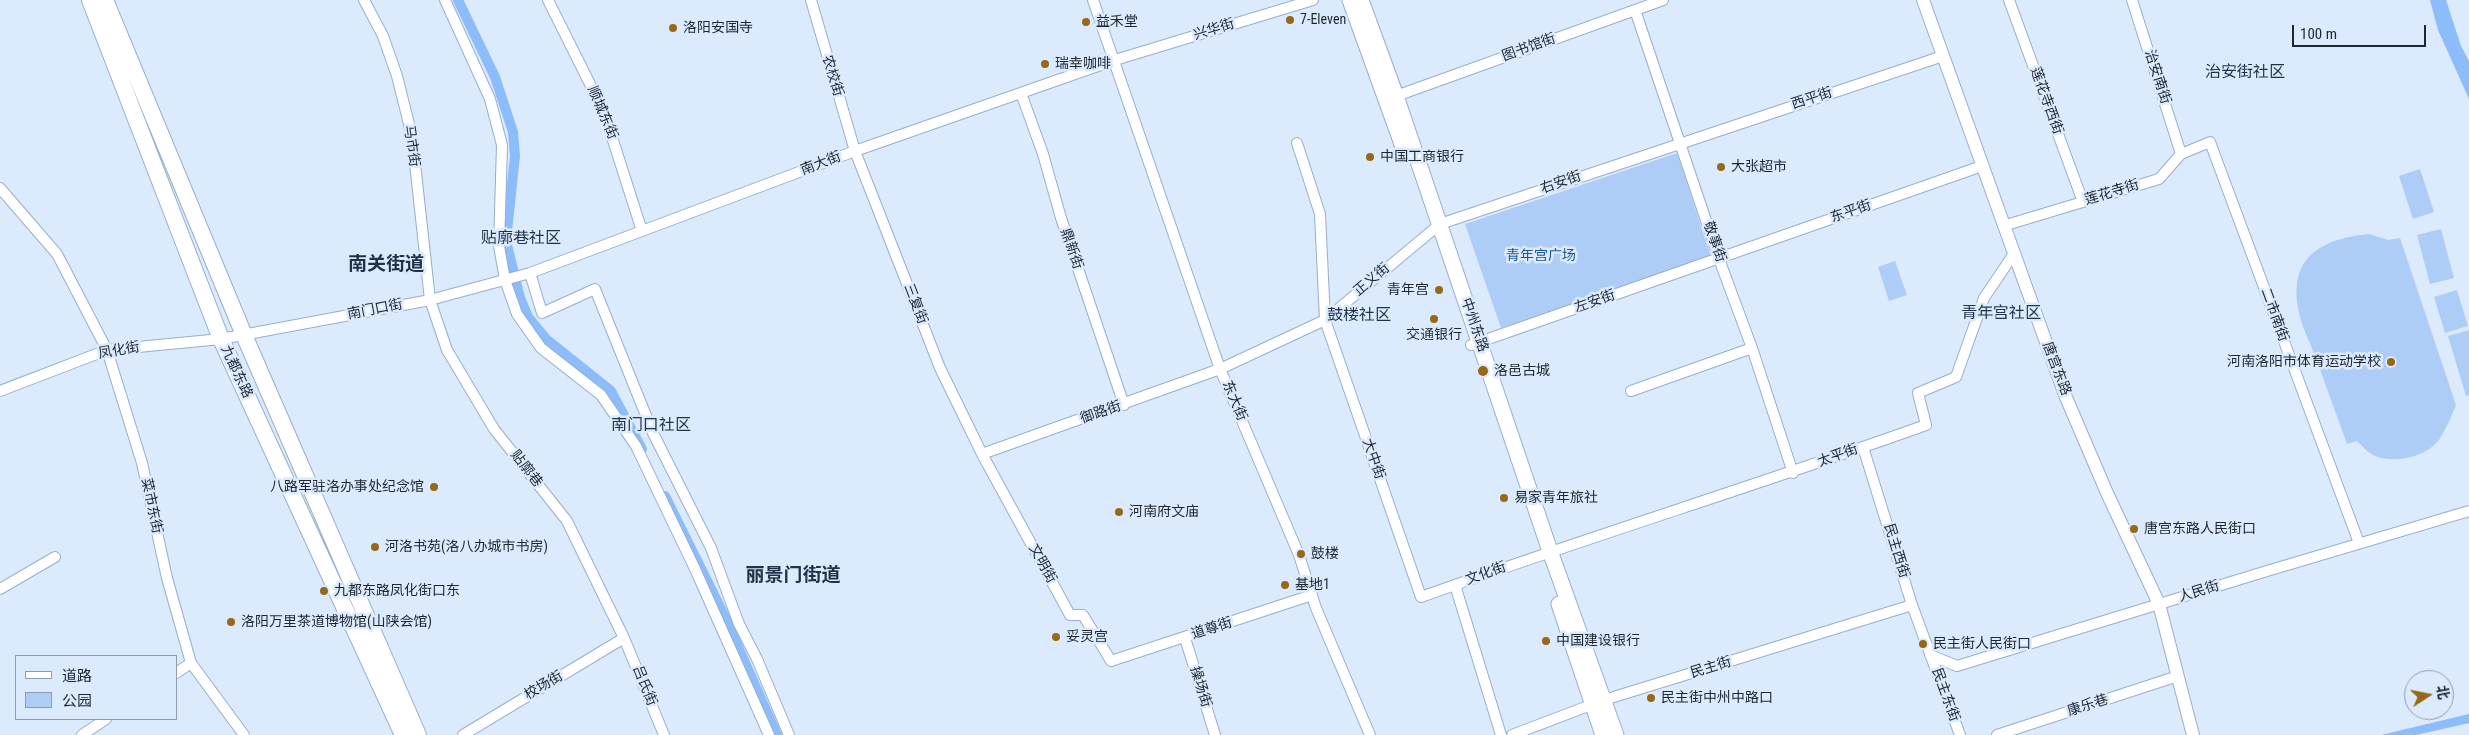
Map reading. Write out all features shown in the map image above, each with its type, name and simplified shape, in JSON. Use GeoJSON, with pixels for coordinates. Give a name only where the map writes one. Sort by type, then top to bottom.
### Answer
{"type":"FeatureCollection","features":[{"type":"Feature","properties":{"kind":"highway","name":"九都东路"},"geometry":{"type":"LineString","coordinates":[[90,0],[221,339],[403,735]]}},
{"type":"Feature","properties":{"kind":"highway","name":"九都东路"},"geometry":{"type":"LineString","coordinates":[[105,0],[244,334],[418,735]]}},
{"type":"Feature","properties":{"kind":"main road","name":"中州东路"},"geometry":{"type":"LineString","coordinates":[[1350,0],[1436,227],[1598,702],[1616,735]]}},
{"type":"Feature","properties":{"kind":"main road","name":"中州东路"},"geometry":{"type":"LineString","coordinates":[[1361,0],[1396,96],[1436,227]]}},
{"type":"Feature","properties":{"kind":"main road","name":"中州东路"},"geometry":{"type":"LineString","coordinates":[[1598,702],[1603,735]]}},
{"type":"Feature","properties":{"kind":"street","name":"马市街"},"geometry":{"type":"LineString","coordinates":[[364,0],[383,36],[412,136],[420,227],[430,300]]}},
{"type":"Feature","properties":{"kind":"street"},"geometry":{"type":"LineString","coordinates":[[445,0],[490,98],[502,145],[499,246],[505,280],[517,314],[541,348],[601,395],[636,446],[695,569],[768,735]]}},
{"type":"Feature","properties":{"kind":"street","name":"顺城东街"},"geometry":{"type":"LineString","coordinates":[[548,0],[604,112],[642,231]]}},
{"type":"Feature","properties":{"kind":"street","name":"农校街"},"geometry":{"type":"LineString","coordinates":[[811,0],[855,151]]}},
{"type":"Feature","properties":{"kind":"street","name":"东大街"},"geometry":{"type":"LineString","coordinates":[[1093,0],[1220,369],[1299,555],[1312,595],[1370,735]]}},
{"type":"Feature","properties":{"kind":"street","name":"兴华街"},"geometry":{"type":"LineString","coordinates":[[1115,60],[1313,0]]}},
{"type":"Feature","properties":{"kind":"street","name":"图书馆街"},"geometry":{"type":"LineString","coordinates":[[1396,96],[1662,0]]}},
{"type":"Feature","properties":{"kind":"street","name":"唐宫东路"},"geometry":{"type":"LineString","coordinates":[[1923,0],[2013,255],[2065,395],[2107,493],[2159,604],[2193,735]]}},
{"type":"Feature","properties":{"kind":"street","name":"莲花寺西街"},"geometry":{"type":"LineString","coordinates":[[2010,0],[2083,202]]}},
{"type":"Feature","properties":{"kind":"street","name":"治安南街"},"geometry":{"type":"LineString","coordinates":[[2132,0],[2181,154]]}},
{"type":"Feature","properties":{"kind":"street","name":"敬事街"},"geometry":{"type":"LineString","coordinates":[[1635,10],[1719,259],[1752,348],[1793,473]]}},
{"type":"Feature","properties":{"kind":"street","name":"西平街"},"geometry":{"type":"LineString","coordinates":[[1681,142],[1943,56]]}},
{"type":"Feature","properties":{"kind":"street","name":"南大街"},"geometry":{"type":"LineString","coordinates":[[505,280],[530,273],[855,151],[1115,60]]}},
{"type":"Feature","properties":{"kind":"street","name":"鼎新街"},"geometry":{"type":"LineString","coordinates":[[1021,93],[1043,154],[1061,218],[1124,405]]}},
{"type":"Feature","properties":{"kind":"street","name":"大中街"},"geometry":{"type":"LineString","coordinates":[[1297,142],[1320,214],[1326,324],[1421,597]]}},
{"type":"Feature","properties":{"kind":"street","name":"右安街"},"geometry":{"type":"LineString","coordinates":[[1436,227],[1681,142]]}},
{"type":"Feature","properties":{"kind":"street","name":"莲花寺街"},"geometry":{"type":"LineString","coordinates":[[2003,226],[2159,179],[2181,154],[2210,142]]}},
{"type":"Feature","properties":{"kind":"street","name":"二市南街"},"geometry":{"type":"LineString","coordinates":[[2210,142],[2359,543]]}},
{"type":"Feature","properties":{"kind":"street","name":"三复街"},"geometry":{"type":"LineString","coordinates":[[855,151],[940,368],[982,454]]}},
{"type":"Feature","properties":{"kind":"street","name":"东平街"},"geometry":{"type":"LineString","coordinates":[[1719,259],[1982,166]]}},
{"type":"Feature","properties":{"kind":"street","name":"菜市东街"},"geometry":{"type":"LineString","coordinates":[[0,188],[57,254],[107,350],[142,463],[167,578],[191,663]]}},
{"type":"Feature","properties":{"kind":"street","name":"正义街"},"geometry":{"type":"LineString","coordinates":[[1220,369],[1326,324],[1436,227]]}},
{"type":"Feature","properties":{"kind":"street","name":"太平街"},"geometry":{"type":"LineString","coordinates":[[1546,552],[1793,473],[1926,425],[1918,393],[1956,377],[1984,298],[2013,255]]}},
{"type":"Feature","properties":{"kind":"street","name":"左安街"},"geometry":{"type":"LineString","coordinates":[[1476,344],[1719,259]]}},
{"type":"Feature","properties":{"kind":"street"},"geometry":{"type":"LineString","coordinates":[[530,273],[542,313],[595,289],[653,433],[711,548],[739,624],[757,659],[789,735]]}},
{"type":"Feature","properties":{"kind":"street","name":"南门口街"},"geometry":{"type":"LineString","coordinates":[[244,334],[430,300],[505,280]]}},
{"type":"Feature","properties":{"kind":"street","name":"贴廓巷"},"geometry":{"type":"LineString","coordinates":[[430,300],[447,350],[494,429],[567,521],[624,638]]}},
{"type":"Feature","properties":{"kind":"street","name":"凤化街"},"geometry":{"type":"LineString","coordinates":[[0,391],[107,350],[221,339],[244,334]]}},
{"type":"Feature","properties":{"kind":"street"},"geometry":{"type":"LineString","coordinates":[[1631,391],[1752,348]]}},
{"type":"Feature","properties":{"kind":"street","name":"御路街"},"geometry":{"type":"LineString","coordinates":[[982,454],[1124,405],[1220,369]]}},
{"type":"Feature","properties":{"kind":"street","name":"民主西街"},"geometry":{"type":"LineString","coordinates":[[1864,447],[1912,605],[1930,654]]}},
{"type":"Feature","properties":{"kind":"street","name":"文明街"},"geometry":{"type":"LineString","coordinates":[[982,454],[1070,615],[1083,615],[1111,661]]}},
{"type":"Feature","properties":{"kind":"street","name":"人民街"},"geometry":{"type":"LineString","coordinates":[[1930,654],[1957,666],[2359,543],[2469,512]]}},
{"type":"Feature","properties":{"kind":"street","name":"文化街"},"geometry":{"type":"LineString","coordinates":[[1421,597],[1546,552]]}},
{"type":"Feature","properties":{"kind":"street"},"geometry":{"type":"LineString","coordinates":[[0,589],[55,557]]}},
{"type":"Feature","properties":{"kind":"street"},"geometry":{"type":"LineString","coordinates":[[1455,585],[1501,735]]}},
{"type":"Feature","properties":{"kind":"street","name":"道尊街"},"geometry":{"type":"LineString","coordinates":[[1111,661],[1312,595]]}},
{"type":"Feature","properties":{"kind":"street","name":"民主街"},"geometry":{"type":"LineString","coordinates":[[1512,735],[1598,702],[1912,605]]}},
{"type":"Feature","properties":{"kind":"street","name":"校场街"},"geometry":{"type":"LineString","coordinates":[[463,735],[624,638]]}},
{"type":"Feature","properties":{"kind":"street","name":"吕氏街"},"geometry":{"type":"LineString","coordinates":[[624,638],[664,735]]}},
{"type":"Feature","properties":{"kind":"street","name":"操场街"},"geometry":{"type":"LineString","coordinates":[[1185,638],[1215,735]]}},
{"type":"Feature","properties":{"kind":"street","name":"民主东街"},"geometry":{"type":"LineString","coordinates":[[1930,654],[1960,735]]}},
{"type":"Feature","properties":{"kind":"street"},"geometry":{"type":"LineString","coordinates":[[178,672],[191,663],[244,735]]}},
{"type":"Feature","properties":{"kind":"street","name":"康乐巷"},"geometry":{"type":"LineString","coordinates":[[1997,735],[2178,676]]}},
{"type":"Feature","properties":{"kind":"street"},"geometry":{"type":"LineString","coordinates":[[82,735],[104,720]]}},
{"type":"Feature","properties":{"kind":"green space","name":"青年宫广场"},"geometry":{"type":"Polygon","coordinates":[[[1677,153],[1711,257],[1501,328],[1465,224],[1677,153]]]}},
{"type":"Feature","properties":{"kind":"green space"},"geometry":{"type":"Polygon","coordinates":[[[2420,169],[2434,212],[2413,219],[2399,176],[2420,169]]]}},
{"type":"Feature","properties":{"kind":"green space"},"geometry":{"type":"Polygon","coordinates":[[[2441,229],[2454,278],[2430,284],[2417,235],[2441,229]]]}},
{"type":"Feature","properties":{"kind":"green space"},"geometry":{"type":"Polygon","coordinates":[[[2369,234],[2388,240],[2400,238],[2456,405],[2444,432],[2433,446],[2418,455],[2400,459],[2375,456],[2357,441],[2347,444],[2303,326],[2298,307],[2297,289],[2299,274],[2305,262],[2325,245],[2353,236],[2369,234]]]}},
{"type":"Feature","properties":{"kind":"green space"},"geometry":{"type":"Polygon","coordinates":[[[1895,261],[1907,295],[1889,301],[1878,267],[1895,261]]]}},
{"type":"Feature","properties":{"kind":"green space"},"geometry":{"type":"Polygon","coordinates":[[[2457,290],[2468,326],[2445,333],[2434,297],[2457,290]]]}},
{"type":"Feature","properties":{"kind":"green space"},"geometry":{"type":"Polygon","coordinates":[[[2469,330],[2469,395],[2466,396],[2448,336],[2469,330]]]}},
{"type":"Feature","properties":{"kind":"shaded area"},"geometry":{"type":"Polygon","coordinates":[[[2430,0],[2446,0],[2461,46],[2469,61],[2469,99],[2438,30],[2430,0]]]}},
{"type":"Feature","properties":{"kind":"shaded area"},"geometry":{"type":"Polygon","coordinates":[[[2469,714],[2469,723],[2416,735],[2381,735],[2444,720],[2454,720],[2454,718],[2469,714]]]}},
{"type":"Feature","properties":{"kind":"waterway"},"geometry":{"type":"LineString","coordinates":[[458,0],[495,77],[513,132],[515,156],[506,241],[520,298],[528,317],[546,339],[611,391],[642,449]]}},
{"type":"Feature","properties":{"kind":"waterway"},"geometry":{"type":"LineString","coordinates":[[665,496],[724,615],[777,735]]}},
{"type":"Feature","properties":{"kind":"place","name":"7-Eleven"},"geometry":{"type":"Point","coordinates":[1290,20]}},
{"type":"Feature","properties":{"kind":"place","name":"益禾堂"},"geometry":{"type":"Point","coordinates":[1086,22]}},
{"type":"Feature","properties":{"kind":"place","name":"洛阳安国寺"},"geometry":{"type":"Point","coordinates":[673,28]}},
{"type":"Feature","properties":{"kind":"place","name":"瑞幸咖啡"},"geometry":{"type":"Point","coordinates":[1045,64]}},
{"type":"Feature","properties":{"kind":"place","name":"中国工商银行"},"geometry":{"type":"Point","coordinates":[1370,157]}},
{"type":"Feature","properties":{"kind":"place","name":"大张超市"},"geometry":{"type":"Point","coordinates":[1721,167]}},
{"type":"Feature","properties":{"kind":"place","name":"青年宫"},"geometry":{"type":"Point","coordinates":[1439,290]}},
{"type":"Feature","properties":{"kind":"place","name":"交通银行"},"geometry":{"type":"Point","coordinates":[1434,319]}},
{"type":"Feature","properties":{"kind":"place","name":"河南洛阳市体育运动学校"},"geometry":{"type":"Point","coordinates":[2391,362]}},
{"type":"Feature","properties":{"kind":"place","name":"洛邑古城"},"geometry":{"type":"Point","coordinates":[1483,371]}},
{"type":"Feature","properties":{"kind":"place","name":"八路军驻洛办事处纪念馆"},"geometry":{"type":"Point","coordinates":[434,487]}},
{"type":"Feature","properties":{"kind":"place","name":"易家青年旅社"},"geometry":{"type":"Point","coordinates":[1504,498]}},
{"type":"Feature","properties":{"kind":"place","name":"河南府文庙"},"geometry":{"type":"Point","coordinates":[1119,512]}},
{"type":"Feature","properties":{"kind":"place","name":"唐宫东路人民街口"},"geometry":{"type":"Point","coordinates":[2134,529]}},
{"type":"Feature","properties":{"kind":"place","name":"河洛书苑(洛八办城市书房)"},"geometry":{"type":"Point","coordinates":[375,547]}},
{"type":"Feature","properties":{"kind":"place","name":"鼓楼"},"geometry":{"type":"Point","coordinates":[1301,554]}},
{"type":"Feature","properties":{"kind":"place","name":"基地1"},"geometry":{"type":"Point","coordinates":[1285,585]}},
{"type":"Feature","properties":{"kind":"place","name":"九都东路凤化街口东"},"geometry":{"type":"Point","coordinates":[324,591]}},
{"type":"Feature","properties":{"kind":"place","name":"洛阳万里茶道博物馆(山陕会馆)"},"geometry":{"type":"Point","coordinates":[231,622]}},
{"type":"Feature","properties":{"kind":"place","name":"妥灵宫"},"geometry":{"type":"Point","coordinates":[1056,637]}},
{"type":"Feature","properties":{"kind":"place","name":"中国建设银行"},"geometry":{"type":"Point","coordinates":[1546,641]}},
{"type":"Feature","properties":{"kind":"place","name":"民主街人民街口"},"geometry":{"type":"Point","coordinates":[1923,644]}},
{"type":"Feature","properties":{"kind":"place","name":"民主街中州中路口"},"geometry":{"type":"Point","coordinates":[1651,698]}},
{"type":"Feature","properties":{"kind":"district","name":"治安街社区"},"geometry":{"type":"Point","coordinates":[2245,73]}},
{"type":"Feature","properties":{"kind":"district","name":"贴廓巷社区"},"geometry":{"type":"Point","coordinates":[521,239]}},
{"type":"Feature","properties":{"kind":"district","name":"南关街道"},"geometry":{"type":"Point","coordinates":[386,265]}},
{"type":"Feature","properties":{"kind":"district","name":"青年宫社区"},"geometry":{"type":"Point","coordinates":[2001,314]}},
{"type":"Feature","properties":{"kind":"district","name":"鼓楼社区"},"geometry":{"type":"Point","coordinates":[1359,316]}},
{"type":"Feature","properties":{"kind":"district","name":"南门口社区"},"geometry":{"type":"Point","coordinates":[651,426]}},
{"type":"Feature","properties":{"kind":"district","name":"丽景门街道"},"geometry":{"type":"Point","coordinates":[793,576]}}]}
